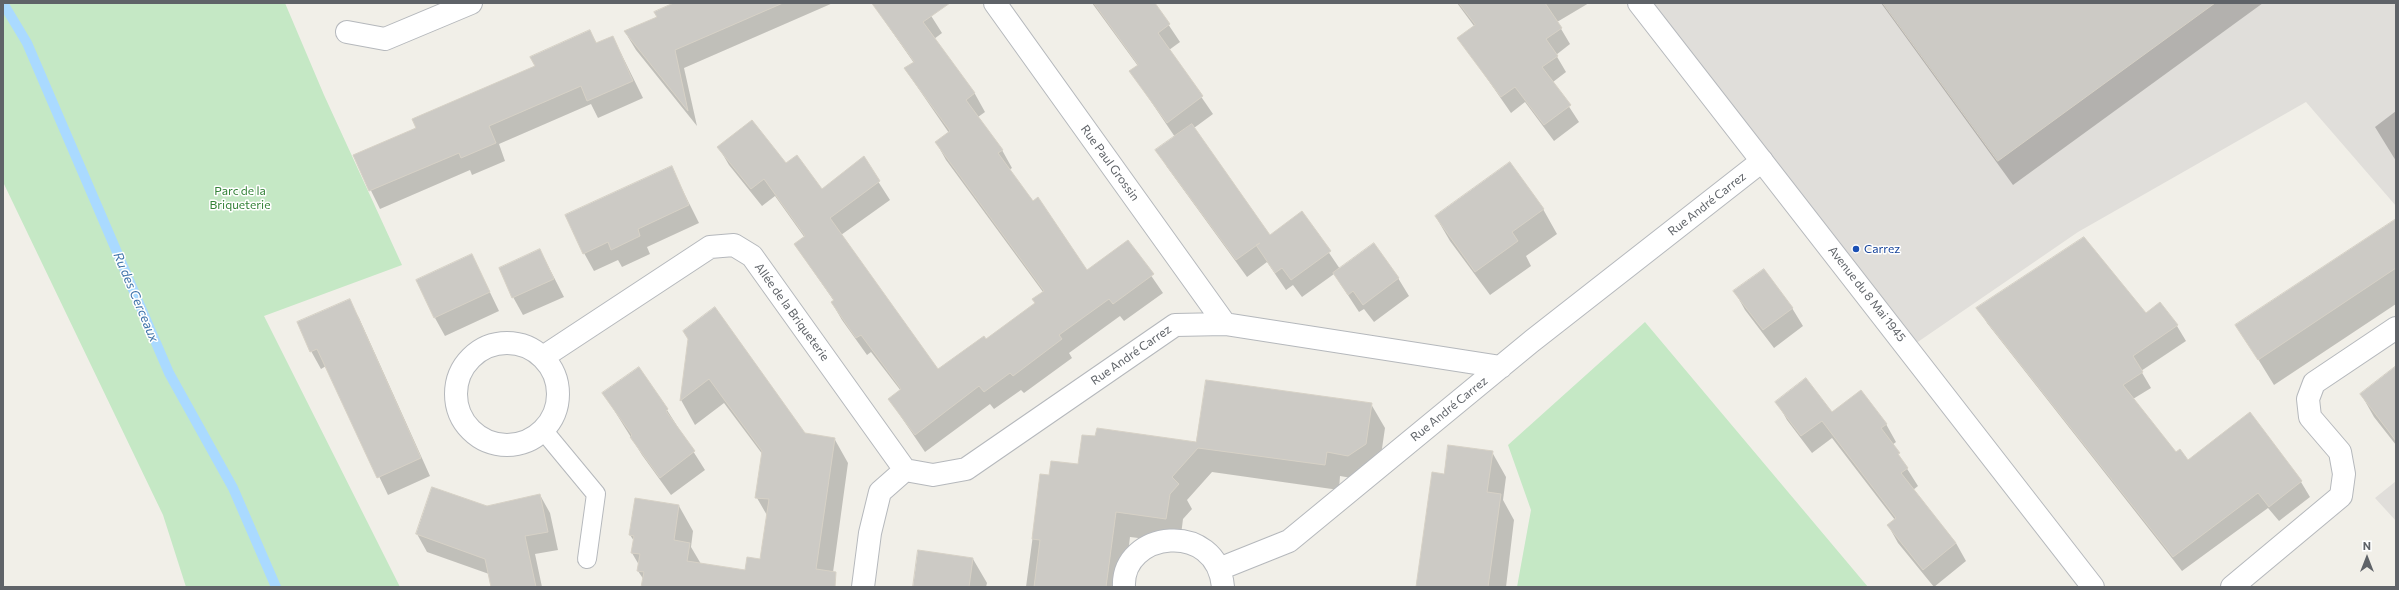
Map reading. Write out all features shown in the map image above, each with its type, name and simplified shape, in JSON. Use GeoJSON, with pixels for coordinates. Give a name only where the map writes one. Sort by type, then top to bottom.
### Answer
{"type":"FeatureCollection","features":[{"type":"Feature","properties":{"kind":"street"},"geometry":{"type":"LineString","coordinates":[[347,32],[385,39],[471,3]]}},
{"type":"Feature","properties":{"kind":"street","name":"Rue Paul Grossin"},"geometry":{"type":"LineString","coordinates":[[995,3],[1225,324]]}},
{"type":"Feature","properties":{"kind":"street","name":"Avenue du 8 Mai 1945"},"geometry":{"type":"LineString","coordinates":[[1639,3],[2093,587]]}},
{"type":"Feature","properties":{"kind":"street","name":"Rue André Carrez"},"geometry":{"type":"LineString","coordinates":[[1221,578],[1289,541],[1501,367],[1762,161]]}},
{"type":"Feature","properties":{"kind":"street","name":"Allée de la Briqueterie"},"geometry":{"type":"LineString","coordinates":[[543,357],[710,247],[734,245],[752,256],[905,470]]}},
{"type":"Feature","properties":{"kind":"street","name":"Rue André Carrez"},"geometry":{"type":"LineString","coordinates":[[905,470],[933,475],[966,470],[1175,325],[1225,324],[1501,367]]}},
{"type":"Feature","properties":{"kind":"street"},"geometry":{"type":"LineString","coordinates":[[2232,587],[2341,496],[2344,474],[2340,452],[2310,417],[2308,399],[2314,383],[2396,328]]}},
{"type":"Feature","properties":{"kind":"street"},"geometry":{"type":"LineString","coordinates":[[512,343],[529,347],[543,357],[553,370],[558,385],[558,402],[553,417],[543,430],[530,439],[514,444],[498,444],[483,439],[470,428],[460,414],[456,397],[458,380],[466,364],[478,352],[494,344],[512,343]]}},
{"type":"Feature","properties":{"kind":"street"},"geometry":{"type":"LineString","coordinates":[[863,587],[870,533],[880,492],[905,470]]}},
{"type":"Feature","properties":{"kind":"street"},"geometry":{"type":"LineString","coordinates":[[1124,587],[1128,568],[1138,555],[1150,545],[1166,540],[1182,540],[1198,546],[1210,556],[1221,578]]}},
{"type":"Feature","properties":{"kind":"lane"},"geometry":{"type":"LineString","coordinates":[[543,430],[596,494],[587,559]]}},
{"type":"Feature","properties":{"kind":"shaded area"},"geometry":{"type":"Polygon","coordinates":[[[1639,3],[2396,3],[2396,206],[2306,102],[2078,232],[1909,348],[1639,3]]]}},
{"type":"Feature","properties":{"kind":"shaded area"},"geometry":{"type":"Polygon","coordinates":[[[2396,481],[2396,521],[2375,498],[2396,481]]]}},
{"type":"Feature","properties":{"kind":"green space","name":"Parc de la Briqueterie"},"geometry":{"type":"Polygon","coordinates":[[[3,3],[285,3],[324,95],[402,265],[264,316],[400,587],[186,587],[163,515],[3,182],[3,3]]]}},
{"type":"Feature","properties":{"kind":"green space"},"geometry":{"type":"Polygon","coordinates":[[[1645,322],[1868,587],[1517,587],[1531,510],[1508,445],[1645,322]]]}},
{"type":"Feature","properties":{"kind":"building"},"geometry":{"type":"Polygon","coordinates":[[[674,3],[783,3],[675,50],[688,111],[624,31],[657,17],[654,12],[674,3]]]}},
{"type":"Feature","properties":{"kind":"building"},"geometry":{"type":"Polygon","coordinates":[[[872,3],[950,3],[923,22],[975,93],[966,100],[1003,150],[998,153],[1033,201],[1038,197],[1087,270],[1128,240],[1154,274],[1113,304],[1109,299],[1059,335],[1062,339],[1013,376],[1010,373],[984,392],[979,386],[915,435],[888,399],[901,389],[861,335],[856,338],[831,302],[834,300],[794,244],[805,236],[764,179],[751,189],[717,147],[752,120],[786,163],[797,155],[822,189],[864,156],[880,181],[830,218],[938,369],[984,336],[986,339],[1035,303],[1032,299],[1044,291],[935,142],[950,131],[904,68],[914,62],[872,3]]]}},
{"type":"Feature","properties":{"kind":"building"},"geometry":{"type":"Polygon","coordinates":[[[1094,3],[1155,3],[1170,24],[1158,33],[1203,96],[1167,123],[1129,71],[1138,65],[1094,3]]]}},
{"type":"Feature","properties":{"kind":"building"},"geometry":{"type":"Polygon","coordinates":[[[1459,3],[1545,3],[1562,28],[1546,39],[1558,56],[1542,67],[1571,105],[1544,125],[1515,87],[1501,97],[1457,38],[1475,25],[1459,3]]]}},
{"type":"Feature","properties":{"kind":"building"},"geometry":{"type":"Polygon","coordinates":[[[1883,3],[2215,3],[1998,161],[1883,3]]]}},
{"type":"Feature","properties":{"kind":"building"},"geometry":{"type":"Polygon","coordinates":[[[590,30],[596,43],[613,36],[633,81],[587,101],[581,86],[489,126],[496,143],[461,158],[459,153],[369,191],[353,155],[416,128],[412,119],[535,66],[530,57],[590,30]]]}},
{"type":"Feature","properties":{"kind":"building"},"geometry":{"type":"Polygon","coordinates":[[[1192,124],[1270,235],[1302,211],[1331,251],[1291,280],[1282,268],[1275,273],[1256,246],[1236,260],[1155,150],[1192,124]]]}},
{"type":"Feature","properties":{"kind":"building"},"geometry":{"type":"Polygon","coordinates":[[[1510,162],[1544,209],[1512,232],[1518,241],[1475,272],[1435,216],[1510,162]]]}},
{"type":"Feature","properties":{"kind":"building"},"geometry":{"type":"Polygon","coordinates":[[[672,166],[689,205],[638,229],[640,236],[611,250],[608,242],[583,254],[565,215],[672,166]]]}},
{"type":"Feature","properties":{"kind":"building"},"geometry":{"type":"Polygon","coordinates":[[[2396,219],[2396,268],[2258,360],[2235,325],[2396,219]]]}},
{"type":"Feature","properties":{"kind":"building"},"geometry":{"type":"Polygon","coordinates":[[[2084,237],[2146,313],[2160,302],[2178,325],[2133,356],[2143,372],[2123,385],[2176,452],[2180,449],[2188,460],[2250,412],[2302,481],[2269,507],[2258,493],[2173,557],[1976,308],[2084,237]]]}},
{"type":"Feature","properties":{"kind":"building"},"geometry":{"type":"Polygon","coordinates":[[[1374,243],[1399,278],[1363,305],[1353,291],[1348,295],[1333,273],[1374,243]]]}},
{"type":"Feature","properties":{"kind":"building"},"geometry":{"type":"Polygon","coordinates":[[[540,249],[554,279],[512,298],[499,268],[540,249]]]}},
{"type":"Feature","properties":{"kind":"building"},"geometry":{"type":"Polygon","coordinates":[[[472,254],[490,292],[434,318],[416,280],[472,254]]]}},
{"type":"Feature","properties":{"kind":"building"},"geometry":{"type":"Polygon","coordinates":[[[1764,269],[1793,308],[1763,330],[1733,291],[1764,269]]]}},
{"type":"Feature","properties":{"kind":"building"},"geometry":{"type":"Polygon","coordinates":[[[350,299],[421,458],[377,478],[317,349],[310,352],[297,322],[350,299]]]}},
{"type":"Feature","properties":{"kind":"building"},"geometry":{"type":"Polygon","coordinates":[[[715,307],[805,433],[835,438],[816,569],[836,572],[835,587],[641,587],[644,572],[637,571],[640,554],[631,553],[634,536],[629,535],[635,498],[679,505],[674,540],[690,543],[687,561],[745,570],[747,557],[760,559],[769,499],[755,498],[762,451],[709,379],[680,401],[688,339],[683,331],[715,307]]]}},
{"type":"Feature","properties":{"kind":"building"},"geometry":{"type":"Polygon","coordinates":[[[2396,366],[2396,441],[2360,394],[2396,366]]]}},
{"type":"Feature","properties":{"kind":"building"},"geometry":{"type":"Polygon","coordinates":[[[639,367],[668,409],[666,411],[695,451],[660,478],[630,437],[632,435],[602,393],[639,367]]]}},
{"type":"Feature","properties":{"kind":"building"},"geometry":{"type":"Polygon","coordinates":[[[1806,378],[1832,412],[1861,390],[1887,424],[1881,428],[1900,453],[1898,454],[1908,468],[1901,473],[1956,543],[1923,570],[1887,525],[1896,518],[1822,421],[1801,436],[1775,402],[1806,378]]]}},
{"type":"Feature","properties":{"kind":"building"},"geometry":{"type":"Polygon","coordinates":[[[1206,380],[1372,403],[1366,444],[1348,456],[1327,452],[1325,465],[1198,448],[1172,477],[1179,484],[1170,494],[1166,519],[1116,512],[1106,587],[1034,587],[1040,540],[1032,539],[1040,474],[1049,475],[1051,461],[1078,464],[1082,435],[1095,436],[1097,428],[1196,442],[1206,380]]]}},
{"type":"Feature","properties":{"kind":"building"},"geometry":{"type":"Polygon","coordinates":[[[1448,445],[1493,451],[1487,492],[1501,494],[1488,587],[1416,587],[1432,472],[1444,474],[1448,445]]]}},
{"type":"Feature","properties":{"kind":"building"},"geometry":{"type":"Polygon","coordinates":[[[432,487],[487,506],[540,494],[548,532],[525,536],[536,587],[491,587],[485,559],[416,534],[432,487]]]}},
{"type":"Feature","properties":{"kind":"building"},"geometry":{"type":"Polygon","coordinates":[[[918,550],[973,558],[969,587],[913,587],[918,550]]]}},
{"type":"Feature","properties":{"kind":"waterway","name":"Ru des Cerceaux"},"geometry":{"type":"LineString","coordinates":[[3,3],[27,43],[169,373],[233,488],[276,587]]}},
{"type":"Feature","properties":{"kind":"place","name":"Carrez"},"geometry":{"type":"Point","coordinates":[1856,249]}}]}
